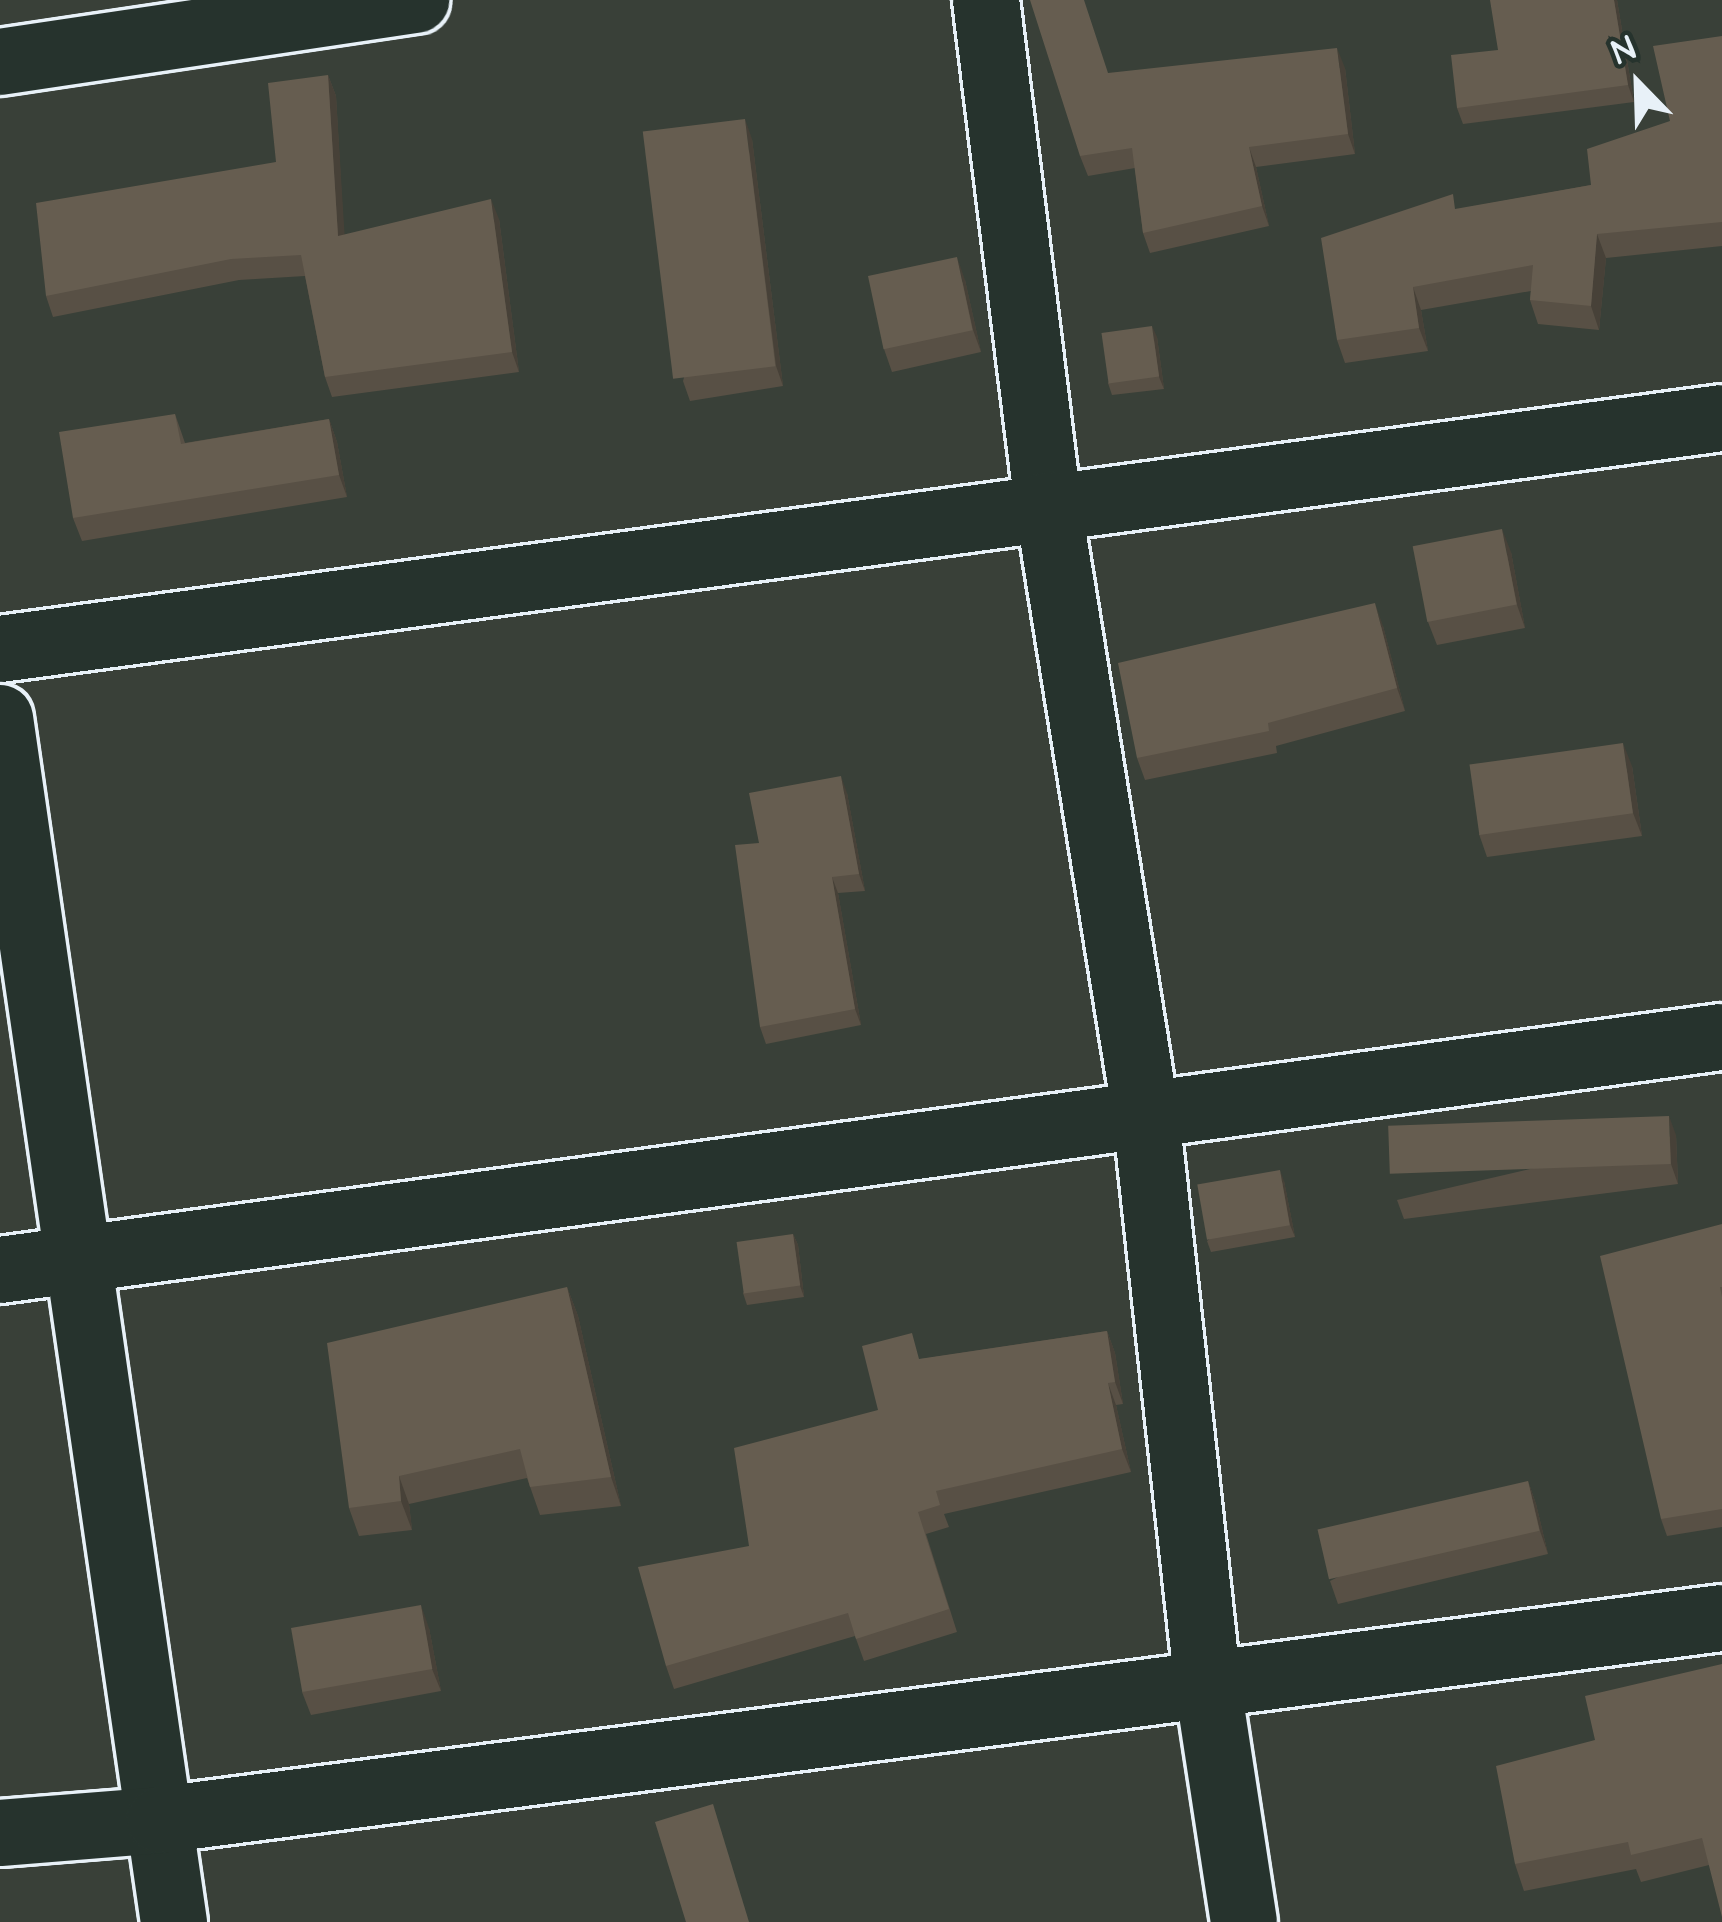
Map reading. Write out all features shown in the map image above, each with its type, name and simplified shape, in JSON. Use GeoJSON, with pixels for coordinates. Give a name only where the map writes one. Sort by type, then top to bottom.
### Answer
{"type":"FeatureCollection","features":[{"type":"Feature","properties":{"kind":"street"},"geometry":{"type":"LineString","coordinates":[[0,62],[416,0]]}},
{"type":"Feature","properties":{"kind":"street"},"geometry":{"type":"LineString","coordinates":[[986,0],[1048,505],[1146,1115],[1208,1687],[1244,1922]]}},
{"type":"Feature","properties":{"kind":"street"},"geometry":{"type":"LineString","coordinates":[[0,649],[1722,418]]}},
{"type":"Feature","properties":{"kind":"street"},"geometry":{"type":"LineString","coordinates":[[0,718],[174,1922]]}},
{"type":"Feature","properties":{"kind":"street"},"geometry":{"type":"LineString","coordinates":[[0,1270],[1722,1037]]}},
{"type":"Feature","properties":{"kind":"street"},"geometry":{"type":"LineString","coordinates":[[0,1833],[160,1820],[1722,1618]]}},
{"type":"Feature","properties":{"kind":"building"},"geometry":{"type":"Polygon","coordinates":[[[1030,0],[1084,0],[1108,73],[1337,48],[1348,134],[1249,147],[1262,206],[1143,233],[1132,148],[1080,156],[1030,0]]]}},
{"type":"Feature","properties":{"kind":"building"},"geometry":{"type":"Polygon","coordinates":[[[1490,0],[1614,0],[1628,85],[1457,108],[1451,55],[1498,50],[1490,0]]]}},
{"type":"Feature","properties":{"kind":"building"},"geometry":{"type":"Polygon","coordinates":[[[1722,36],[1722,222],[1597,234],[1591,306],[1530,300],[1533,265],[1413,287],[1419,328],[1337,340],[1321,238],[1453,194],[1455,209],[1591,185],[1587,149],[1670,121],[1653,46],[1722,36]]]}},
{"type":"Feature","properties":{"kind":"building"},"geometry":{"type":"Polygon","coordinates":[[[328,75],[338,236],[491,199],[512,352],[325,377],[301,255],[231,259],[46,296],[36,203],[276,162],[268,83],[328,75]]]}},
{"type":"Feature","properties":{"kind":"building"},"geometry":{"type":"Polygon","coordinates":[[[745,119],[775,366],[673,379],[643,132],[745,119]]]}},
{"type":"Feature","properties":{"kind":"building"},"geometry":{"type":"Polygon","coordinates":[[[957,257],[973,330],[884,349],[868,276],[957,257]]]}},
{"type":"Feature","properties":{"kind":"building"},"geometry":{"type":"Polygon","coordinates":[[[1152,326],[1159,377],[1109,384],[1101,333],[1152,326]]]}},
{"type":"Feature","properties":{"kind":"building"},"geometry":{"type":"Polygon","coordinates":[[[175,414],[181,444],[329,419],[339,475],[73,518],[59,432],[175,414]]]}},
{"type":"Feature","properties":{"kind":"building"},"geometry":{"type":"Polygon","coordinates":[[[1502,529],[1517,605],[1427,622],[1413,546],[1502,529]]]}},
{"type":"Feature","properties":{"kind":"building"},"geometry":{"type":"Polygon","coordinates":[[[1375,603],[1397,688],[1268,723],[1269,731],[1137,758],[1118,663],[1375,603]]]}},
{"type":"Feature","properties":{"kind":"building"},"geometry":{"type":"Polygon","coordinates":[[[1623,743],[1633,813],[1479,835],[1470,765],[1623,743]]]}},
{"type":"Feature","properties":{"kind":"building"},"geometry":{"type":"Polygon","coordinates":[[[841,776],[859,874],[832,877],[855,1009],[760,1027],[735,845],[759,843],[749,793],[841,776]]]}},
{"type":"Feature","properties":{"kind":"building"},"geometry":{"type":"Polygon","coordinates":[[[1669,1116],[1671,1164],[1390,1174],[1388,1126],[1669,1116]]]}},
{"type":"Feature","properties":{"kind":"building"},"geometry":{"type":"Polygon","coordinates":[[[1280,1170],[1290,1225],[1207,1240],[1197,1185],[1280,1170]]]}},
{"type":"Feature","properties":{"kind":"building"},"geometry":{"type":"Polygon","coordinates":[[[1722,1224],[1722,1509],[1661,1519],[1600,1256],[1722,1224]]]}},
{"type":"Feature","properties":{"kind":"building"},"geometry":{"type":"Polygon","coordinates":[[[793,1234],[800,1285],[744,1293],[737,1242],[793,1234]]]}},
{"type":"Feature","properties":{"kind":"building"},"geometry":{"type":"Polygon","coordinates":[[[567,1287],[611,1477],[530,1487],[520,1449],[399,1476],[401,1501],[349,1508],[327,1343],[567,1287]]]}},
{"type":"Feature","properties":{"kind":"building"},"geometry":{"type":"Polygon","coordinates":[[[1107,1331],[1115,1382],[1108,1383],[1122,1449],[936,1491],[940,1505],[918,1512],[949,1609],[856,1639],[848,1613],[666,1666],[638,1567],[749,1546],[734,1448],[878,1410],[862,1346],[912,1333],[919,1359],[1107,1331]]]}},
{"type":"Feature","properties":{"kind":"building"},"geometry":{"type":"Polygon","coordinates":[[[1528,1481],[1539,1531],[1329,1579],[1318,1530],[1528,1481]]]}},
{"type":"Feature","properties":{"kind":"building"},"geometry":{"type":"Polygon","coordinates":[[[421,1605],[432,1669],[302,1692],[291,1628],[421,1605]]]}},
{"type":"Feature","properties":{"kind":"building"},"geometry":{"type":"Polygon","coordinates":[[[1722,1664],[1722,1917],[1702,1838],[1631,1855],[1628,1842],[1515,1864],[1496,1766],[1595,1740],[1585,1696],[1722,1664]]]}},
{"type":"Feature","properties":{"kind":"building"},"geometry":{"type":"Polygon","coordinates":[[[713,1804],[749,1922],[686,1922],[655,1822],[713,1804]]]}}]}
